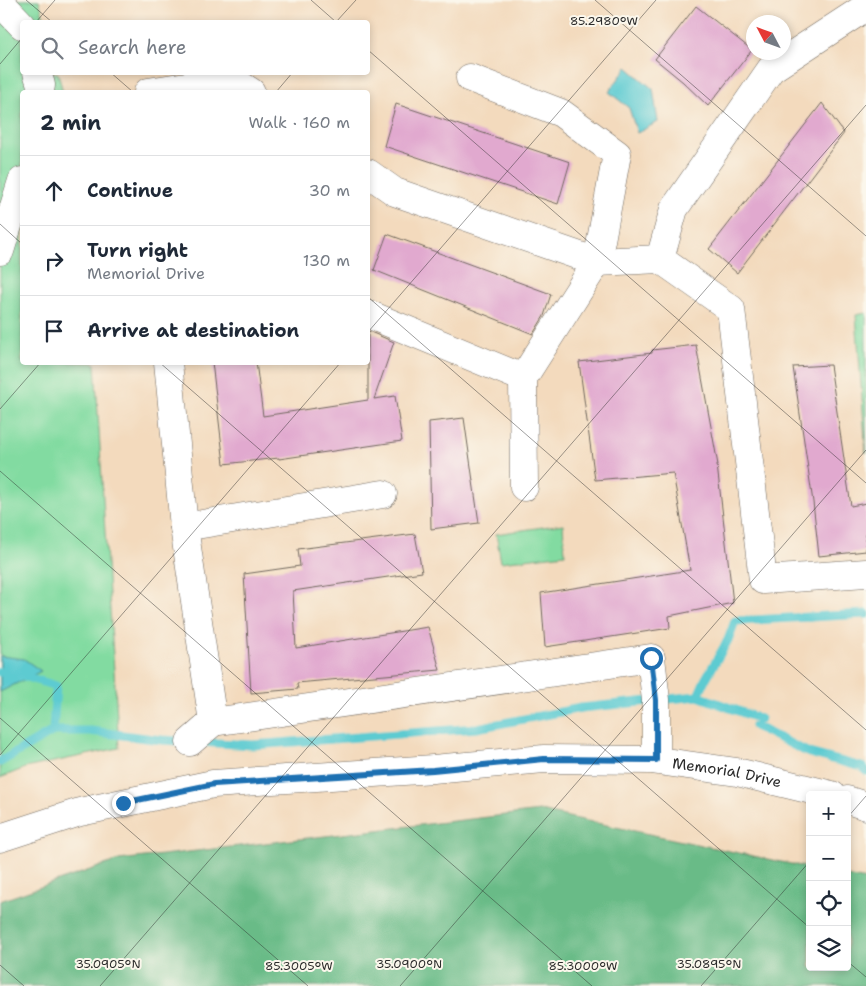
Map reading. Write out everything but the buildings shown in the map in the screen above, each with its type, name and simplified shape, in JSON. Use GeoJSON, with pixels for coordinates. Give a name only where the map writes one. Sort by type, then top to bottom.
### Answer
{"type":"FeatureCollection","features":[{"type":"Feature","properties":{"kind":"street"},"geometry":{"type":"LineString","coordinates":[[0,2],[20,23]]}},
{"type":"Feature","properties":{"kind":"street"},"geometry":{"type":"LineString","coordinates":[[660,259],[674,209],[770,69],[866,7]]}},
{"type":"Feature","properties":{"kind":"street"},"geometry":{"type":"LineString","coordinates":[[38,75],[40,90]]}},
{"type":"Feature","properties":{"kind":"street"},"geometry":{"type":"LineString","coordinates":[[470,78],[561,113],[617,154],[597,262],[523,378],[524,487]]}},
{"type":"Feature","properties":{"kind":"street"},"geometry":{"type":"LineString","coordinates":[[161,90],[231,79],[248,90]]}},
{"type":"Feature","properties":{"kind":"street"},"geometry":{"type":"LineString","coordinates":[[370,174],[394,192],[597,262],[660,259],[731,310],[763,580],[866,573]]}},
{"type":"Feature","properties":{"kind":"street"},"geometry":{"type":"LineString","coordinates":[[0,251],[20,187]]}},
{"type":"Feature","properties":{"kind":"street"},"geometry":{"type":"LineString","coordinates":[[370,315],[523,378]]}},
{"type":"Feature","properties":{"kind":"street"},"geometry":{"type":"LineString","coordinates":[[168,365],[184,527],[213,722]]}},
{"type":"Feature","properties":{"kind":"street"},"geometry":{"type":"LineString","coordinates":[[184,527],[383,494]]}},
{"type":"Feature","properties":{"kind":"street"},"geometry":{"type":"LineString","coordinates":[[190,742],[213,722],[651,658],[656,700],[656,760]]}},
{"type":"Feature","properties":{"kind":"street","name":"Memorial Drive"},"geometry":{"type":"LineString","coordinates":[[0,838],[80,812],[214,784],[433,770],[544,759],[656,760],[737,772],[815,791]]}},
{"type":"Feature","properties":{"kind":"street"},"geometry":{"type":"LineString","coordinates":[[851,801],[866,806]]}},
{"type":"Feature","properties":{"kind":"green space"},"geometry":{"type":"Polygon","coordinates":[[[0,0],[39,0],[44,20],[20,20],[20,75],[59,75],[62,90],[20,90],[20,365],[95,365],[119,748],[25,768],[0,778],[0,0]]]}},
{"type":"Feature","properties":{"kind":"green space"},"geometry":{"type":"Polygon","coordinates":[[[866,313],[866,453],[856,315],[866,313]]]}},
{"type":"Feature","properties":{"kind":"green space"},"geometry":{"type":"Polygon","coordinates":[[[563,524],[565,554],[501,562],[496,534],[563,524]]]}},
{"type":"Feature","properties":{"kind":"green space"},"geometry":{"type":"Polygon","coordinates":[[[540,811],[806,867],[806,971],[851,971],[851,877],[866,880],[866,986],[0,986],[0,901],[119,860],[540,811]]]}},
{"type":"Feature","properties":{"kind":"water"},"geometry":{"type":"Polygon","coordinates":[[[627,67],[653,89],[658,122],[637,133],[629,108],[609,92],[627,67]]]}},
{"type":"Feature","properties":{"kind":"water"},"geometry":{"type":"Polygon","coordinates":[[[0,656],[24,659],[41,671],[0,692],[0,656]]]}},
{"type":"Feature","properties":{"kind":"waterway"},"geometry":{"type":"LineString","coordinates":[[698,696],[728,640],[735,621],[866,614]]}},
{"type":"Feature","properties":{"kind":"waterway"},"geometry":{"type":"LineString","coordinates":[[0,672],[8,671],[56,686],[53,731]]}},
{"type":"Feature","properties":{"kind":"waterway"},"geometry":{"type":"LineString","coordinates":[[0,762],[53,731],[90,731],[162,740],[253,745],[477,728],[581,708],[698,696],[760,719]]}},
{"type":"Feature","properties":{"kind":"waterway"},"geometry":{"type":"LineString","coordinates":[[755,726],[809,753],[862,767],[866,771]]}},
{"type":"Feature","properties":{"kind":"route"},"geometry":{"type":"LineString","coordinates":[[123,803],[214,784],[433,770],[544,759],[656,760],[656,700],[651,658]]}}]}
